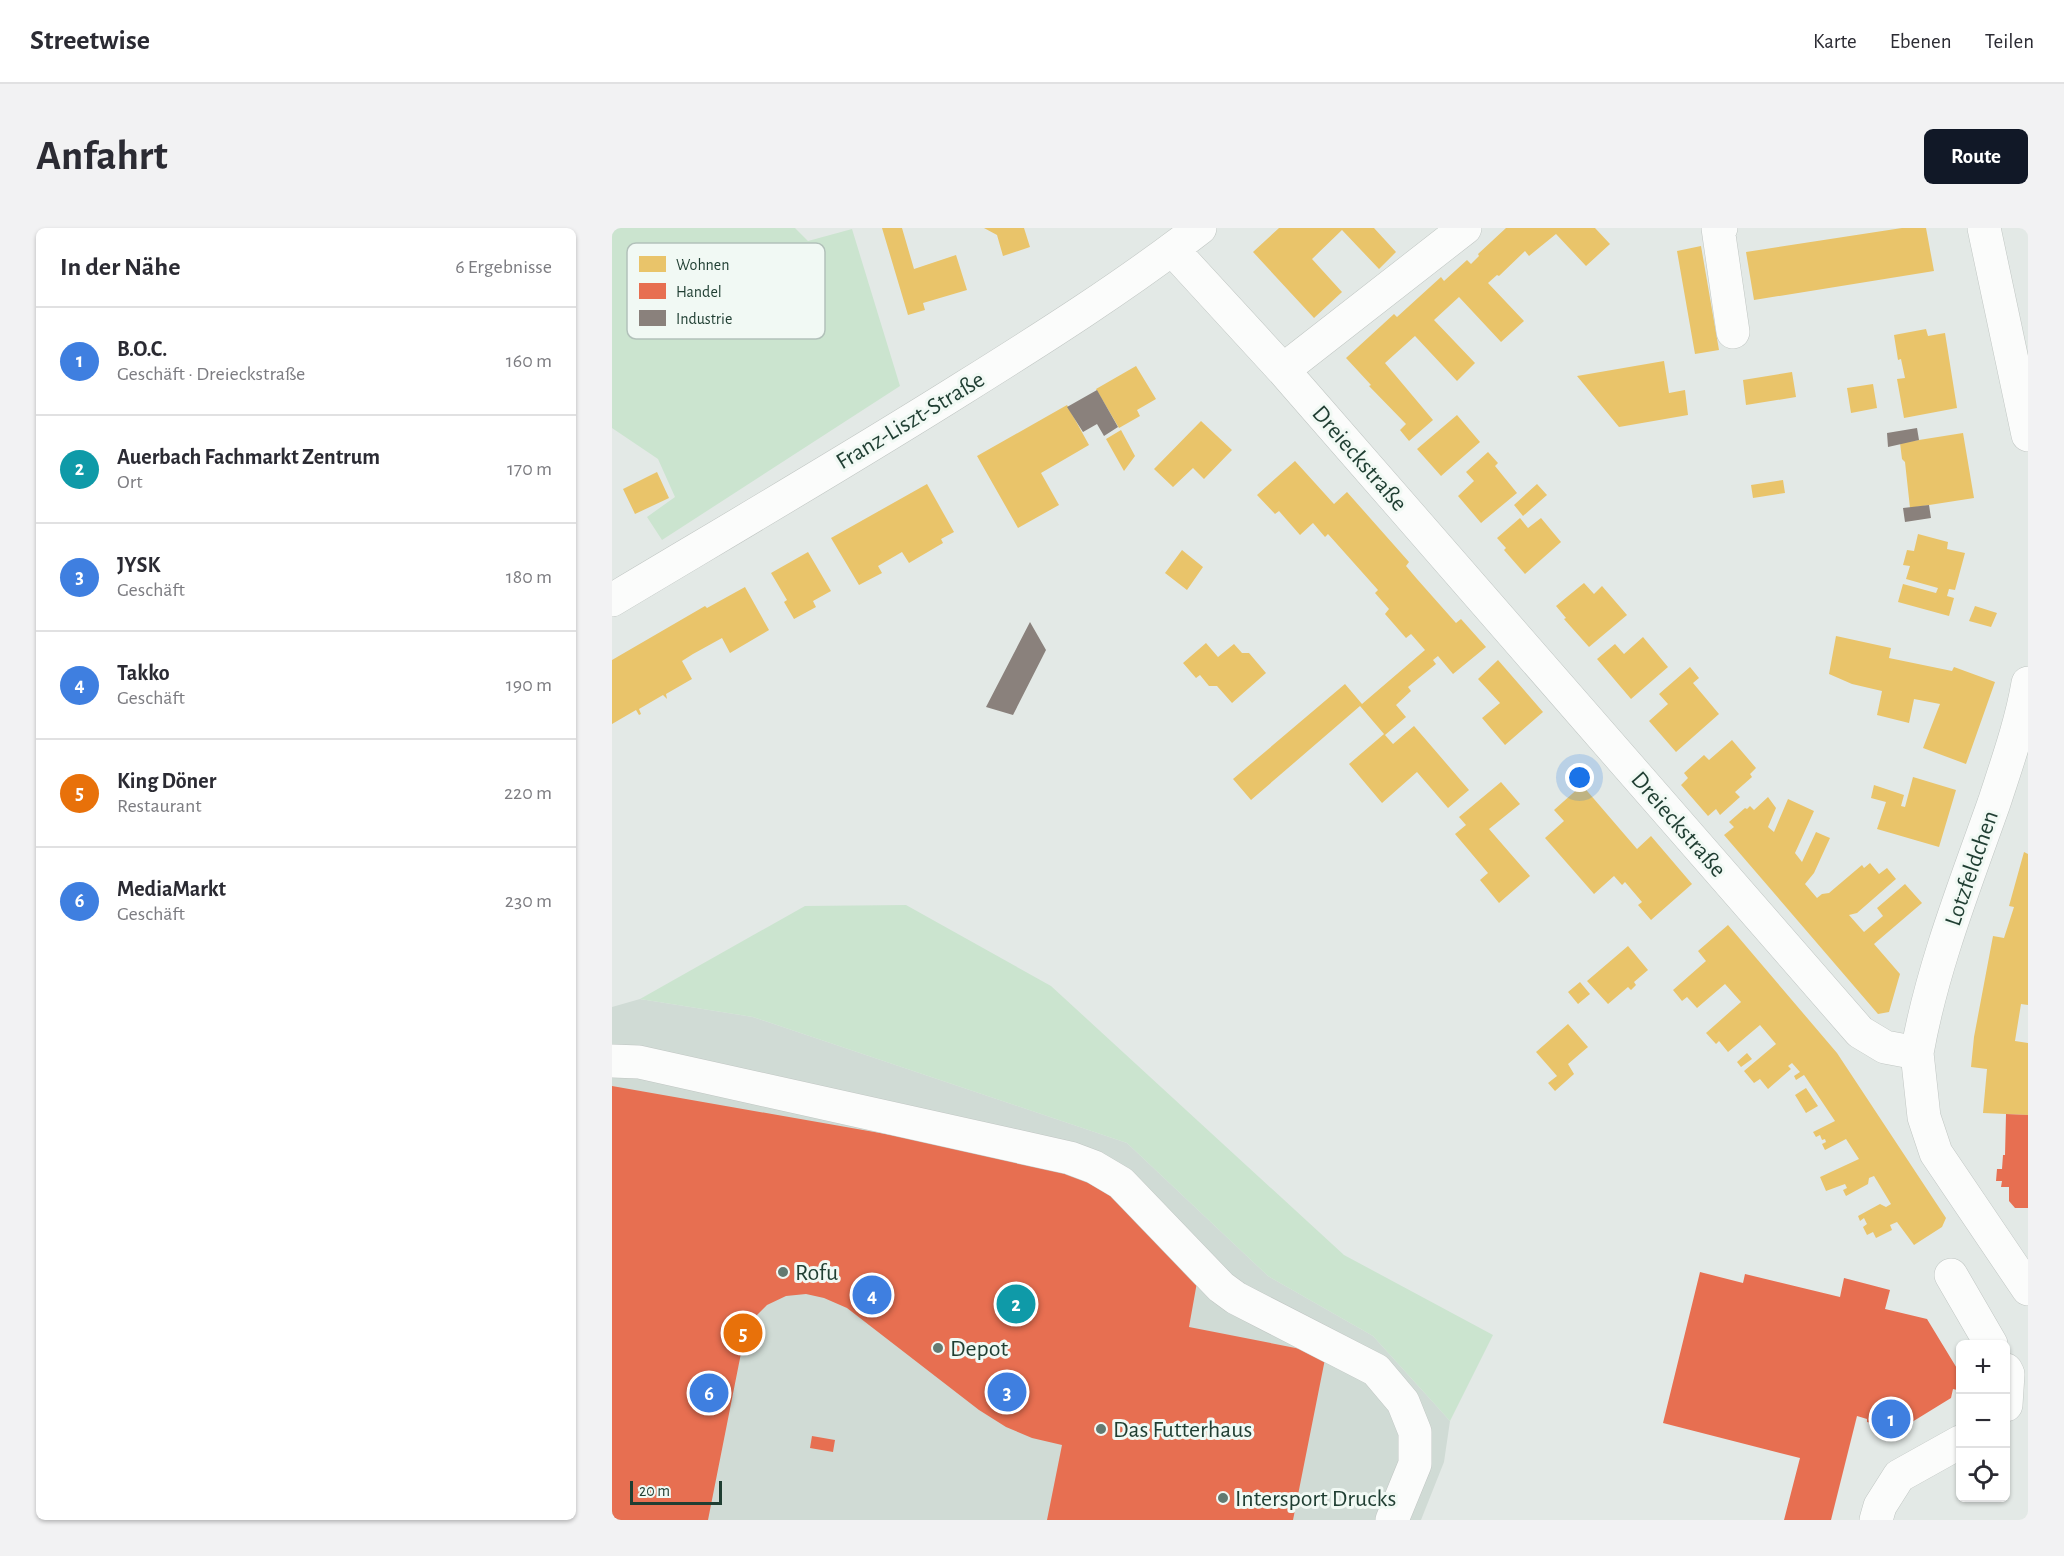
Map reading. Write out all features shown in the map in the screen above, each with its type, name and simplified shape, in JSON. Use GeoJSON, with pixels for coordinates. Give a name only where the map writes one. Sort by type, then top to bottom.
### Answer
{"type":"FeatureCollection","features":[{"type":"Feature","properties":{"kind":"street","name":"Franz-Liszt-Straße"},"geometry":{"type":"LineString","coordinates":[[612,600],[1009,359],[1200,228]]}},
{"type":"Feature","properties":{"kind":"street"},"geometry":{"type":"LineString","coordinates":[[1283,370],[1465,228]]}},
{"type":"Feature","properties":{"kind":"street"},"geometry":{"type":"LineString","coordinates":[[1721,228],[1718,228],[1732,332]]}},
{"type":"Feature","properties":{"kind":"street"},"geometry":{"type":"LineString","coordinates":[[1984,228],[2016,317],[2028,435]]}},
{"type":"Feature","properties":{"kind":"street","name":"Dreieckstraße"},"geometry":{"type":"LineString","coordinates":[[1172,249],[1283,370],[1860,1032],[1885,1047],[1917,1053]]}},
{"type":"Feature","properties":{"kind":"street","name":"Lotzfeldchen"},"geometry":{"type":"LineString","coordinates":[[1917,1053],[1922,1022],[2014,742],[2028,684]]}},
{"type":"Feature","properties":{"kind":"street"},"geometry":{"type":"LineString","coordinates":[[1917,1053],[1924,1117],[1936,1153],[2028,1289]]}},
{"type":"Feature","properties":{"kind":"street"},"geometry":{"type":"LineString","coordinates":[[612,1060],[650,1065],[1070,1158],[1094,1167],[1121,1183],[1221,1287],[1236,1298],[1376,1370],[1403,1402],[1415,1432],[1414,1464],[1392,1520]]}},
{"type":"Feature","properties":{"kind":"street"},"geometry":{"type":"LineString","coordinates":[[1951,1275],[1989,1340]]}},
{"type":"Feature","properties":{"kind":"street"},"geometry":{"type":"LineString","coordinates":[[1876,1520],[1880,1506],[1899,1476],[1956,1444]]}},
{"type":"Feature","properties":{"kind":"shaded area"},"geometry":{"type":"Polygon","coordinates":[[[640,999],[753,1017],[1127,1143],[1268,1276],[1373,1336],[1450,1421],[1444,1462],[1421,1520],[612,1520],[612,1007],[640,999]]]}},
{"type":"Feature","properties":{"kind":"green space"},"geometry":{"type":"Polygon","coordinates":[[[612,228],[795,228],[808,241],[852,229],[900,386],[662,540],[647,517],[675,497],[658,459],[612,428],[612,228]]]}},
{"type":"Feature","properties":{"kind":"green space"},"geometry":{"type":"Polygon","coordinates":[[[906,905],[1051,986],[1344,1255],[1493,1335],[1450,1421],[1373,1336],[1268,1276],[1127,1143],[753,1017],[640,999],[805,906],[906,905]]]}},
{"type":"Feature","properties":{"kind":"building: Wohnen"},"geometry":{"type":"Polygon","coordinates":[[[882,228],[902,228],[914,269],[956,255],[967,290],[923,303],[925,310],[908,315],[882,228]]]}},
{"type":"Feature","properties":{"kind":"building: Wohnen"},"geometry":{"type":"Polygon","coordinates":[[[984,228],[1024,228],[1030,247],[1003,256],[997,235],[984,228]]]}},
{"type":"Feature","properties":{"kind":"building: Wohnen"},"geometry":{"type":"Polygon","coordinates":[[[1279,228],[1374,228],[1396,252],[1379,269],[1342,230],[1312,259],[1342,292],[1314,318],[1253,252],[1279,228]]]}},
{"type":"Feature","properties":{"kind":"building: Wohnen"},"geometry":{"type":"Polygon","coordinates":[[[1506,228],[1595,228],[1610,244],[1586,266],[1556,234],[1529,256],[1525,251],[1499,276],[1497,275],[1488,283],[1524,321],[1501,342],[1459,297],[1434,320],[1475,363],[1457,381],[1415,336],[1385,363],[1433,420],[1409,441],[1400,430],[1406,424],[1369,386],[1371,385],[1346,358],[1394,314],[1397,317],[1441,277],[1444,281],[1467,260],[1471,264],[1479,256],[1478,254],[1506,228]]]}},
{"type":"Feature","properties":{"kind":"building: Wohnen"},"geometry":{"type":"Polygon","coordinates":[[[1902,228],[1926,228],[1934,271],[1754,300],[1746,252],[1902,228]]]}},
{"type":"Feature","properties":{"kind":"building: Wohnen"},"geometry":{"type":"Polygon","coordinates":[[[1701,246],[1719,350],[1695,354],[1677,251],[1701,246]]]}},
{"type":"Feature","properties":{"kind":"building: Wohnen"},"geometry":{"type":"Polygon","coordinates":[[[1926,329],[1928,336],[1945,333],[1957,408],[1904,418],[1897,379],[1905,378],[1901,359],[1898,360],[1894,335],[1926,329]]]}},
{"type":"Feature","properties":{"kind":"building: Wohnen"},"geometry":{"type":"Polygon","coordinates":[[[1664,361],[1669,393],[1685,390],[1688,415],[1619,427],[1577,376],[1664,361]]]}},
{"type":"Feature","properties":{"kind":"building: Wohnen"},"geometry":{"type":"Polygon","coordinates":[[[1136,366],[1156,399],[1137,410],[1140,416],[1119,428],[1096,389],[1136,366]]]}},
{"type":"Feature","properties":{"kind":"building: Wohnen"},"geometry":{"type":"Polygon","coordinates":[[[1792,372],[1796,397],[1746,405],[1743,380],[1792,372]]]}},
{"type":"Feature","properties":{"kind":"building: Wohnen"},"geometry":{"type":"Polygon","coordinates":[[[1873,384],[1877,408],[1851,413],[1847,388],[1873,384]]]}},
{"type":"Feature","properties":{"kind":"building: Wohnen"},"geometry":{"type":"Polygon","coordinates":[[[1067,405],[1089,445],[1041,473],[1059,505],[1018,528],[977,456],[1067,405]]]}},
{"type":"Feature","properties":{"kind":"building: Wohnen"},"geometry":{"type":"Polygon","coordinates":[[[1457,415],[1480,442],[1441,476],[1417,449],[1457,415]]]}},
{"type":"Feature","properties":{"kind":"building: Wohnen"},"geometry":{"type":"Polygon","coordinates":[[[1201,421],[1232,450],[1204,479],[1193,468],[1173,487],[1154,469],[1201,421]]]}},
{"type":"Feature","properties":{"kind":"building: Wohnen"},"geometry":{"type":"Polygon","coordinates":[[[1121,430],[1135,456],[1124,471],[1106,439],[1121,430]]]}},
{"type":"Feature","properties":{"kind":"building: Wohnen"},"geometry":{"type":"Polygon","coordinates":[[[1963,433],[1974,498],[1910,508],[1905,462],[1902,459],[1900,443],[1963,433]]]}},
{"type":"Feature","properties":{"kind":"building: Wohnen"},"geometry":{"type":"Polygon","coordinates":[[[1488,452],[1498,463],[1495,466],[1517,493],[1481,523],[1458,496],[1474,481],[1466,472],[1488,452]]]}},
{"type":"Feature","properties":{"kind":"building: Wohnen"},"geometry":{"type":"Polygon","coordinates":[[[1295,461],[1334,504],[1347,492],[1409,562],[1406,566],[1456,623],[1461,619],[1486,647],[1453,674],[1438,656],[1433,660],[1436,664],[1408,687],[1411,691],[1396,705],[1406,717],[1385,735],[1393,744],[1414,726],[1469,790],[1448,808],[1417,772],[1382,803],[1349,764],[1384,734],[1360,706],[1251,800],[1233,779],[1345,684],[1362,704],[1425,650],[1411,634],[1406,638],[1385,614],[1389,609],[1375,593],[1378,590],[1328,534],[1325,537],[1313,523],[1300,535],[1279,511],[1275,514],[1257,495],[1295,461]]]}},
{"type":"Feature","properties":{"kind":"building: Wohnen"},"geometry":{"type":"Polygon","coordinates":[[[657,472],[669,498],[635,514],[623,489],[657,472]]]}},
{"type":"Feature","properties":{"kind":"building: Wohnen"},"geometry":{"type":"Polygon","coordinates":[[[1783,480],[1785,493],[1753,498],[1751,485],[1783,480]]]}},
{"type":"Feature","properties":{"kind":"building: Wohnen"},"geometry":{"type":"Polygon","coordinates":[[[927,484],[954,532],[941,539],[943,543],[909,563],[902,552],[878,566],[882,573],[859,585],[831,538],[927,484]]]}},
{"type":"Feature","properties":{"kind":"building: Wohnen"},"geometry":{"type":"Polygon","coordinates":[[[1537,484],[1547,495],[1523,516],[1514,505],[1537,484]]]}},
{"type":"Feature","properties":{"kind":"building: Wohnen"},"geometry":{"type":"Polygon","coordinates":[[[1520,518],[1528,528],[1541,518],[1561,542],[1525,574],[1504,550],[1506,548],[1497,538],[1520,518]]]}},
{"type":"Feature","properties":{"kind":"building: Wohnen"},"geometry":{"type":"Polygon","coordinates":[[[1918,534],[1948,542],[1947,549],[1965,553],[1955,590],[1949,589],[1947,596],[1954,598],[1949,616],[1898,602],[1903,584],[1936,593],[1938,588],[1906,579],[1910,566],[1903,565],[1907,550],[1914,551],[1918,534]]]}},
{"type":"Feature","properties":{"kind":"building: Wohnen"},"geometry":{"type":"Polygon","coordinates":[[[1182,550],[1203,567],[1187,590],[1165,573],[1182,550]]]}},
{"type":"Feature","properties":{"kind":"building: Wohnen"},"geometry":{"type":"Polygon","coordinates":[[[808,552],[831,591],[813,601],[816,607],[794,619],[784,602],[787,600],[771,573],[808,552]]]}},
{"type":"Feature","properties":{"kind":"building: Wohnen"},"geometry":{"type":"Polygon","coordinates":[[[1584,583],[1594,594],[1602,586],[1627,615],[1589,647],[1564,619],[1566,618],[1556,606],[1584,583]]]}},
{"type":"Feature","properties":{"kind":"building: Wohnen"},"geometry":{"type":"Polygon","coordinates":[[[745,587],[769,630],[730,653],[722,638],[693,654],[682,661],[692,679],[666,694],[667,699],[663,695],[639,709],[641,714],[639,715],[636,710],[612,724],[612,660],[705,606],[707,608],[745,587]]]}},
{"type":"Feature","properties":{"kind":"building: Wohnen"},"geometry":{"type":"Polygon","coordinates":[[[1975,606],[1997,613],[1991,627],[1969,621],[1975,606]]]}},
{"type":"Feature","properties":{"kind":"building: Wohnen"},"geometry":{"type":"Polygon","coordinates":[[[1836,636],[1891,648],[1889,658],[1952,671],[1954,667],[1995,682],[1966,764],[1923,748],[1940,704],[1914,699],[1909,723],[1877,715],[1882,691],[1852,684],[1829,674],[1836,636]]]}},
{"type":"Feature","properties":{"kind":"building: Wohnen"},"geometry":{"type":"Polygon","coordinates":[[[1643,637],[1668,667],[1631,699],[1597,659],[1615,644],[1624,654],[1643,637]]]}},
{"type":"Feature","properties":{"kind":"building: Wohnen"},"geometry":{"type":"Polygon","coordinates":[[[1206,643],[1218,657],[1234,644],[1242,653],[1249,653],[1266,673],[1232,703],[1217,686],[1209,686],[1200,675],[1196,678],[1183,663],[1206,643]]]}},
{"type":"Feature","properties":{"kind":"building: Wohnen"},"geometry":{"type":"Polygon","coordinates":[[[1498,660],[1543,712],[1505,745],[1482,718],[1500,703],[1478,679],[1498,660]]]}},
{"type":"Feature","properties":{"kind":"building: Wohnen"},"geometry":{"type":"Polygon","coordinates":[[[1690,667],[1699,678],[1693,683],[1719,714],[1676,752],[1649,721],[1668,704],[1659,694],[1690,667]]]}},
{"type":"Feature","properties":{"kind":"building: Wohnen"},"geometry":{"type":"Polygon","coordinates":[[[1732,740],[1756,768],[1750,774],[1752,777],[1735,792],[1740,797],[1720,815],[1716,809],[1708,816],[1681,785],[1688,778],[1684,773],[1704,755],[1709,760],[1732,740]]]}},
{"type":"Feature","properties":{"kind":"building: Wohnen"},"geometry":{"type":"Polygon","coordinates":[[[1913,777],[1956,790],[1939,847],[1877,829],[1886,802],[1871,798],[1874,785],[1904,795],[1901,806],[1905,807],[1913,777]]]}},
{"type":"Feature","properties":{"kind":"building: Wohnen"},"geometry":{"type":"Polygon","coordinates":[[[1501,782],[1520,804],[1489,829],[1530,876],[1499,903],[1480,880],[1488,873],[1455,834],[1466,825],[1459,817],[1501,782]]]}},
{"type":"Feature","properties":{"kind":"building: Wohnen"},"geometry":{"type":"Polygon","coordinates":[[[1582,785],[1637,849],[1651,836],[1692,884],[1651,920],[1638,905],[1642,902],[1625,882],[1622,885],[1614,876],[1594,894],[1545,838],[1564,821],[1554,810],[1582,785]]]}},
{"type":"Feature","properties":{"kind":"building: Wohnen"},"geometry":{"type":"Polygon","coordinates":[[[1768,797],[1776,808],[1768,827],[1774,832],[1788,799],[1814,811],[1795,853],[1802,862],[1816,832],[1830,838],[1814,873],[1805,884],[1817,898],[1829,893],[1862,865],[1864,868],[1870,863],[1879,874],[1887,868],[1896,879],[1857,913],[1849,915],[1864,932],[1883,916],[1877,908],[1905,884],[1922,903],[1874,944],[1900,974],[1889,1012],[1878,1014],[1724,835],[1734,827],[1729,822],[1745,808],[1750,806],[1754,810],[1768,797]]]}},
{"type":"Feature","properties":{"kind":"building: Wohnen"},"geometry":{"type":"Polygon","coordinates":[[[2024,852],[2028,854],[2028,1005],[2021,1004],[2015,1041],[2028,1043],[2028,1115],[1983,1113],[1987,1069],[1971,1067],[1974,1037],[1993,936],[2004,938],[2014,907],[2009,906],[2024,852]]]}},
{"type":"Feature","properties":{"kind":"building: Wohnen"},"geometry":{"type":"Polygon","coordinates":[[[1728,925],[1837,1053],[1946,1218],[1942,1227],[1914,1245],[1897,1222],[1890,1225],[1892,1230],[1876,1238],[1873,1232],[1867,1235],[1863,1227],[1867,1224],[1864,1218],[1860,1221],[1858,1216],[1880,1204],[1886,1207],[1891,1204],[1874,1176],[1869,1178],[1868,1184],[1846,1196],[1843,1190],[1847,1188],[1845,1184],[1826,1191],[1820,1177],[1859,1159],[1846,1139],[1825,1150],[1822,1144],[1826,1142],[1825,1139],[1822,1140],[1820,1135],[1816,1137],[1813,1132],[1835,1121],[1804,1075],[1796,1080],[1794,1076],[1800,1072],[1792,1063],[1788,1066],[1791,1069],[1768,1089],[1760,1079],[1754,1083],[1744,1071],[1776,1044],[1760,1025],[1728,1052],[1719,1041],[1716,1044],[1706,1033],[1741,1002],[1725,984],[1697,1008],[1687,997],[1682,1001],[1673,990],[1706,961],[1698,951],[1728,925]]]}},
{"type":"Feature","properties":{"kind":"building: Wohnen"},"geometry":{"type":"Polygon","coordinates":[[[1628,946],[1648,970],[1634,982],[1636,985],[1631,990],[1628,987],[1608,1004],[1587,981],[1628,946]]]}},
{"type":"Feature","properties":{"kind":"building: Wohnen"},"geometry":{"type":"Polygon","coordinates":[[[1580,982],[1590,994],[1578,1004],[1568,992],[1580,982]]]}},
{"type":"Feature","properties":{"kind":"building: Wohnen"},"geometry":{"type":"Polygon","coordinates":[[[1568,1024],[1588,1047],[1568,1064],[1574,1074],[1555,1091],[1548,1083],[1557,1076],[1536,1052],[1568,1024]]]}},
{"type":"Feature","properties":{"kind":"building: Wohnen"},"geometry":{"type":"Polygon","coordinates":[[[1747,1053],[1752,1059],[1741,1067],[1737,1062],[1747,1053]]]}},
{"type":"Feature","properties":{"kind":"building: Wohnen"},"geometry":{"type":"Polygon","coordinates":[[[1806,1088],[1818,1106],[1806,1113],[1795,1095],[1806,1088]]]}},
{"type":"Feature","properties":{"kind":"building: Handel"},"geometry":{"type":"Polygon","coordinates":[[[612,1086],[1090,1170],[1199,1271],[1189,1327],[1326,1354],[1293,1520],[1047,1520],[1062,1445],[1032,1438],[1006,1427],[979,1410],[847,1308],[824,1298],[806,1294],[786,1296],[767,1305],[752,1320],[744,1338],[708,1520],[612,1520],[612,1086]]]}},
{"type":"Feature","properties":{"kind":"building: Handel"},"geometry":{"type":"Polygon","coordinates":[[[2006,1114],[2028,1115],[2028,1208],[2015,1208],[2009,1201],[2009,1187],[2001,1187],[2002,1181],[1996,1181],[1997,1169],[2002,1169],[2003,1155],[2005,1155],[2006,1114]]]}},
{"type":"Feature","properties":{"kind":"building: Handel"},"geometry":{"type":"Polygon","coordinates":[[[1700,1272],[1743,1283],[1745,1274],[1840,1297],[1844,1278],[1890,1290],[1885,1309],[1927,1319],[1956,1367],[1956,1390],[1953,1389],[1951,1398],[1899,1430],[1867,1422],[1867,1419],[1857,1416],[1831,1520],[1784,1520],[1800,1458],[1663,1423],[1700,1272]]]}},
{"type":"Feature","properties":{"kind":"building: Handel"},"geometry":{"type":"Polygon","coordinates":[[[812,1436],[835,1440],[833,1452],[810,1448],[812,1436]]]}},
{"type":"Feature","properties":{"kind":"building: Industrie"},"geometry":{"type":"Polygon","coordinates":[[[1097,390],[1118,427],[1104,436],[1097,424],[1083,432],[1067,407],[1097,390]]]}},
{"type":"Feature","properties":{"kind":"building: Industrie"},"geometry":{"type":"Polygon","coordinates":[[[1917,428],[1919,440],[1888,447],[1887,433],[1917,428]]]}},
{"type":"Feature","properties":{"kind":"building: Industrie"},"geometry":{"type":"Polygon","coordinates":[[[1929,505],[1931,518],[1905,522],[1903,508],[1929,505]]]}},
{"type":"Feature","properties":{"kind":"building: Industrie"},"geometry":{"type":"Polygon","coordinates":[[[1030,622],[1046,650],[1013,715],[986,707],[1030,622]]]}},
{"type":"Feature","properties":{"kind":"place","name":"Rofu"},"geometry":{"type":"Point","coordinates":[783,1272]}},
{"type":"Feature","properties":{"kind":"place","name":"Takko"},"geometry":{"type":"Point","coordinates":[872,1295]}},
{"type":"Feature","properties":{"kind":"place","name":"Auerbach Fachmarkt Zentrum"},"geometry":{"type":"Point","coordinates":[1016,1304]}},
{"type":"Feature","properties":{"kind":"place","name":"King Döner"},"geometry":{"type":"Point","coordinates":[743,1333]}},
{"type":"Feature","properties":{"kind":"place","name":"Depot"},"geometry":{"type":"Point","coordinates":[938,1348]}},
{"type":"Feature","properties":{"kind":"place","name":"JYSK"},"geometry":{"type":"Point","coordinates":[1007,1392]}},
{"type":"Feature","properties":{"kind":"place","name":"MediaMarkt"},"geometry":{"type":"Point","coordinates":[709,1393]}},
{"type":"Feature","properties":{"kind":"place","name":"B.O.C."},"geometry":{"type":"Point","coordinates":[1891,1419]}},
{"type":"Feature","properties":{"kind":"place","name":"Das Futterhaus"},"geometry":{"type":"Point","coordinates":[1101,1429]}},
{"type":"Feature","properties":{"kind":"place","name":"Intersport Drucks"},"geometry":{"type":"Point","coordinates":[1223,1498]}}]}
